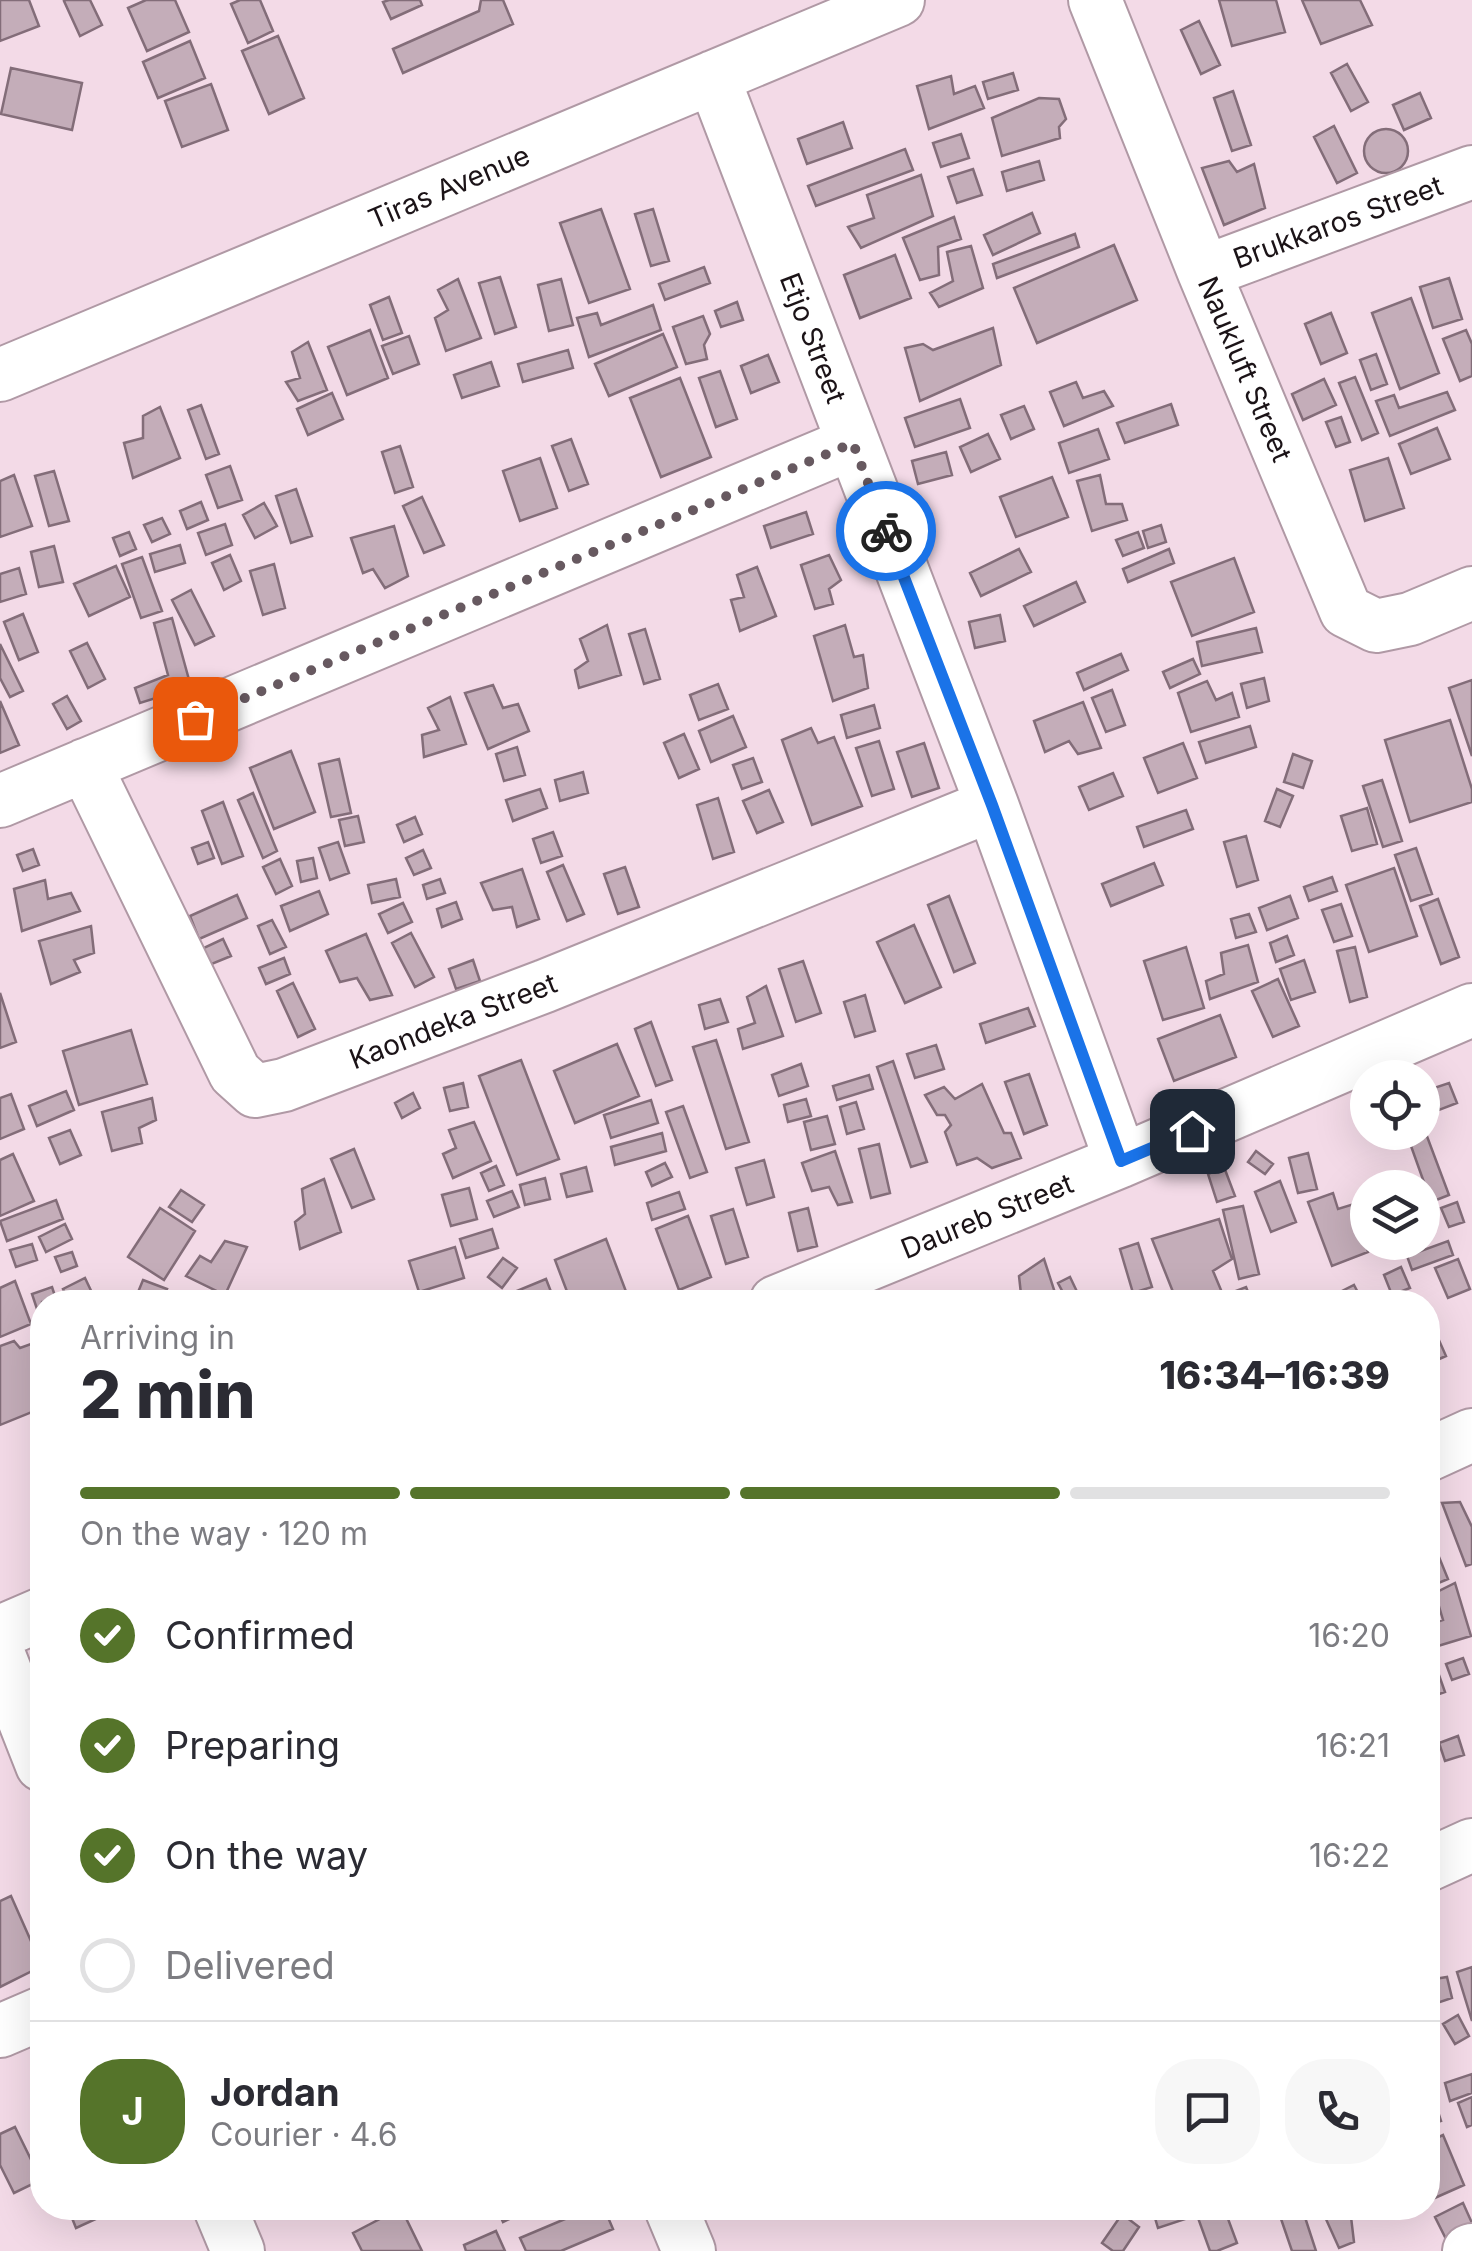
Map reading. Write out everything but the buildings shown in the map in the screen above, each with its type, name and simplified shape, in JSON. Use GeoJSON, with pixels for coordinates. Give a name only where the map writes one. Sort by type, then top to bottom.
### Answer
{"type":"FeatureCollection","features":[{"type":"Feature","properties":{"kind":"street","name":"Tiras Avenue"},"geometry":{"type":"LineString","coordinates":[[0,375],[898,0]]}},
{"type":"Feature","properties":{"kind":"street","name":"Naukluft Street"},"geometry":{"type":"LineString","coordinates":[[1095,0],[1346,611],[1376,626],[1410,619],[1472,593]]}},
{"type":"Feature","properties":{"kind":"street","name":"Etjo Street"},"geometry":{"type":"LineString","coordinates":[[713,77],[992,805],[1121,1161]]}},
{"type":"Feature","properties":{"kind":"street","name":"Brukkaros Street"},"geometry":{"type":"LineString","coordinates":[[1204,272],[1472,172]]}},
{"type":"Feature","properties":{"kind":"street"},"geometry":{"type":"LineString","coordinates":[[0,800],[853,443]]}},
{"type":"Feature","properties":{"kind":"street","name":"Kaondeka Street"},"geometry":{"type":"LineString","coordinates":[[85,765],[235,1073],[255,1091],[284,1085],[545,986],[992,805]]}},
{"type":"Feature","properties":{"kind":"street","name":"Daureb Street"},"geometry":{"type":"LineString","coordinates":[[805,1290],[1121,1161],[1472,1010]]}},
{"type":"Feature","properties":{"kind":"street"},"geometry":{"type":"LineString","coordinates":[[1440,1450],[1472,1435]]}},
{"type":"Feature","properties":{"kind":"street"},"geometry":{"type":"LineString","coordinates":[[0,1632],[30,1619]]}},
{"type":"Feature","properties":{"kind":"street"},"geometry":{"type":"LineString","coordinates":[[0,1658],[30,1734]]}},
{"type":"Feature","properties":{"kind":"street"},"geometry":{"type":"LineString","coordinates":[[1440,1860],[1472,1845]]}},
{"type":"Feature","properties":{"kind":"street"},"geometry":{"type":"LineString","coordinates":[[0,2030],[30,2017]]}},
{"type":"Feature","properties":{"kind":"street"},"geometry":{"type":"LineString","coordinates":[[225,2220],[238,2251]]}},
{"type":"Feature","properties":{"kind":"street"},"geometry":{"type":"LineString","coordinates":[[676,2220],[689,2251]]}},
{"type":"Feature","properties":{"kind":"way so far"},"geometry":{"type":"LineString","coordinates":[[195,719],[853,443],[886,531]]}},
{"type":"Feature","properties":{"kind":"route"},"geometry":{"type":"LineString","coordinates":[[886,531],[992,805],[1121,1161],[1192,1131]]}}]}
